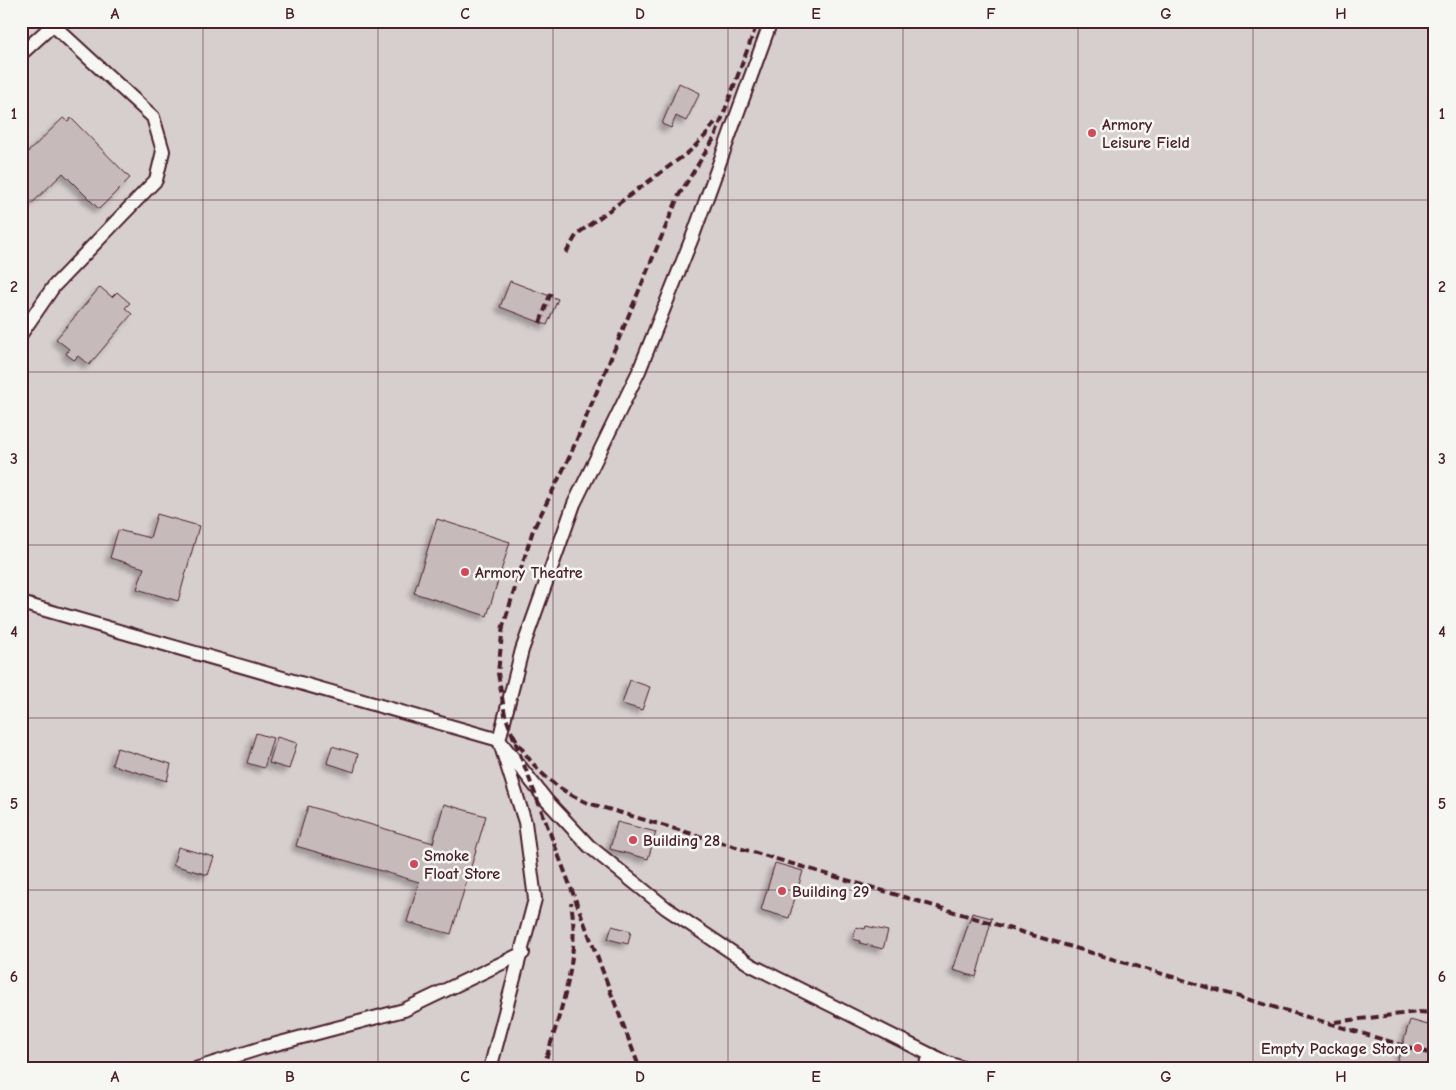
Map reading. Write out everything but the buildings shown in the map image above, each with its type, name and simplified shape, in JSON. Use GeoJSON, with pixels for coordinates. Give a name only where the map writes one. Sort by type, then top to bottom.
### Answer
{"type":"FeatureCollection","features":[{"type":"Feature","properties":{"kind":"lane"},"geometry":{"type":"LineString","coordinates":[[490,1069],[523,953],[535,899],[525,822],[499,740],[522,650],[574,504],[638,371],[694,232],[771,21]]}},
{"type":"Feature","properties":{"kind":"lane"},"geometry":{"type":"LineString","coordinates":[[21,54],[55,23],[153,117],[163,151],[156,180],[54,286],[21,334]]}},
{"type":"Feature","properties":{"kind":"lane"},"geometry":{"type":"LineString","coordinates":[[21,603],[499,740],[547,801],[588,846],[666,908],[751,965],[932,1055],[966,1069]]}},
{"type":"Feature","properties":{"kind":"lane"},"geometry":{"type":"LineString","coordinates":[[195,1069],[261,1048],[404,1010],[523,953]]}},
{"type":"Feature","properties":{"kind":"lane"},"geometry":{"type":"LineString","coordinates":[[923,1069],[932,1055]]}},
{"type":"Feature","properties":{"kind":"shaded area"},"geometry":{"type":"Polygon","coordinates":[[[21,21],[1435,21],[1435,1069],[21,1069],[21,21]]]}},
{"type":"Feature","properties":{"kind":"railway"},"geometry":{"type":"LineString","coordinates":[[502,630],[533,530],[569,458],[679,195],[715,137],[758,21]]}},
{"type":"Feature","properties":{"kind":"railway"},"geometry":{"type":"LineString","coordinates":[[566,253],[577,234],[690,151],[707,134],[717,119]]}},
{"type":"Feature","properties":{"kind":"railway"},"geometry":{"type":"LineString","coordinates":[[540,323],[551,292]]}},
{"type":"Feature","properties":{"kind":"railway"},"geometry":{"type":"LineString","coordinates":[[503,625],[498,673],[505,715],[640,1069]]}},
{"type":"Feature","properties":{"kind":"railway"},"geometry":{"type":"LineString","coordinates":[[513,734],[527,757],[544,775],[564,791],[588,803],[1435,1055]]}},
{"type":"Feature","properties":{"kind":"railway"},"geometry":{"type":"LineString","coordinates":[[543,1069],[562,1008],[571,966],[573,945],[571,903]]}},
{"type":"Feature","properties":{"kind":"railway"},"geometry":{"type":"LineString","coordinates":[[1335,1022],[1418,1012],[1435,1013]]}},
{"type":"Feature","properties":{"kind":"place","name":"Armory Leisure Field"},"geometry":{"type":"Point","coordinates":[1092,133]}},
{"type":"Feature","properties":{"kind":"place","name":"Armory Theatre"},"geometry":{"type":"Point","coordinates":[465,572]}},
{"type":"Feature","properties":{"kind":"place","name":"Building 28"},"geometry":{"type":"Point","coordinates":[633,840]}},
{"type":"Feature","properties":{"kind":"place","name":"Smoke Float Store"},"geometry":{"type":"Point","coordinates":[414,864]}},
{"type":"Feature","properties":{"kind":"place","name":"Building 29"},"geometry":{"type":"Point","coordinates":[782,891]}},
{"type":"Feature","properties":{"kind":"place","name":"Empty Package Store"},"geometry":{"type":"Point","coordinates":[1418,1048]}}]}
